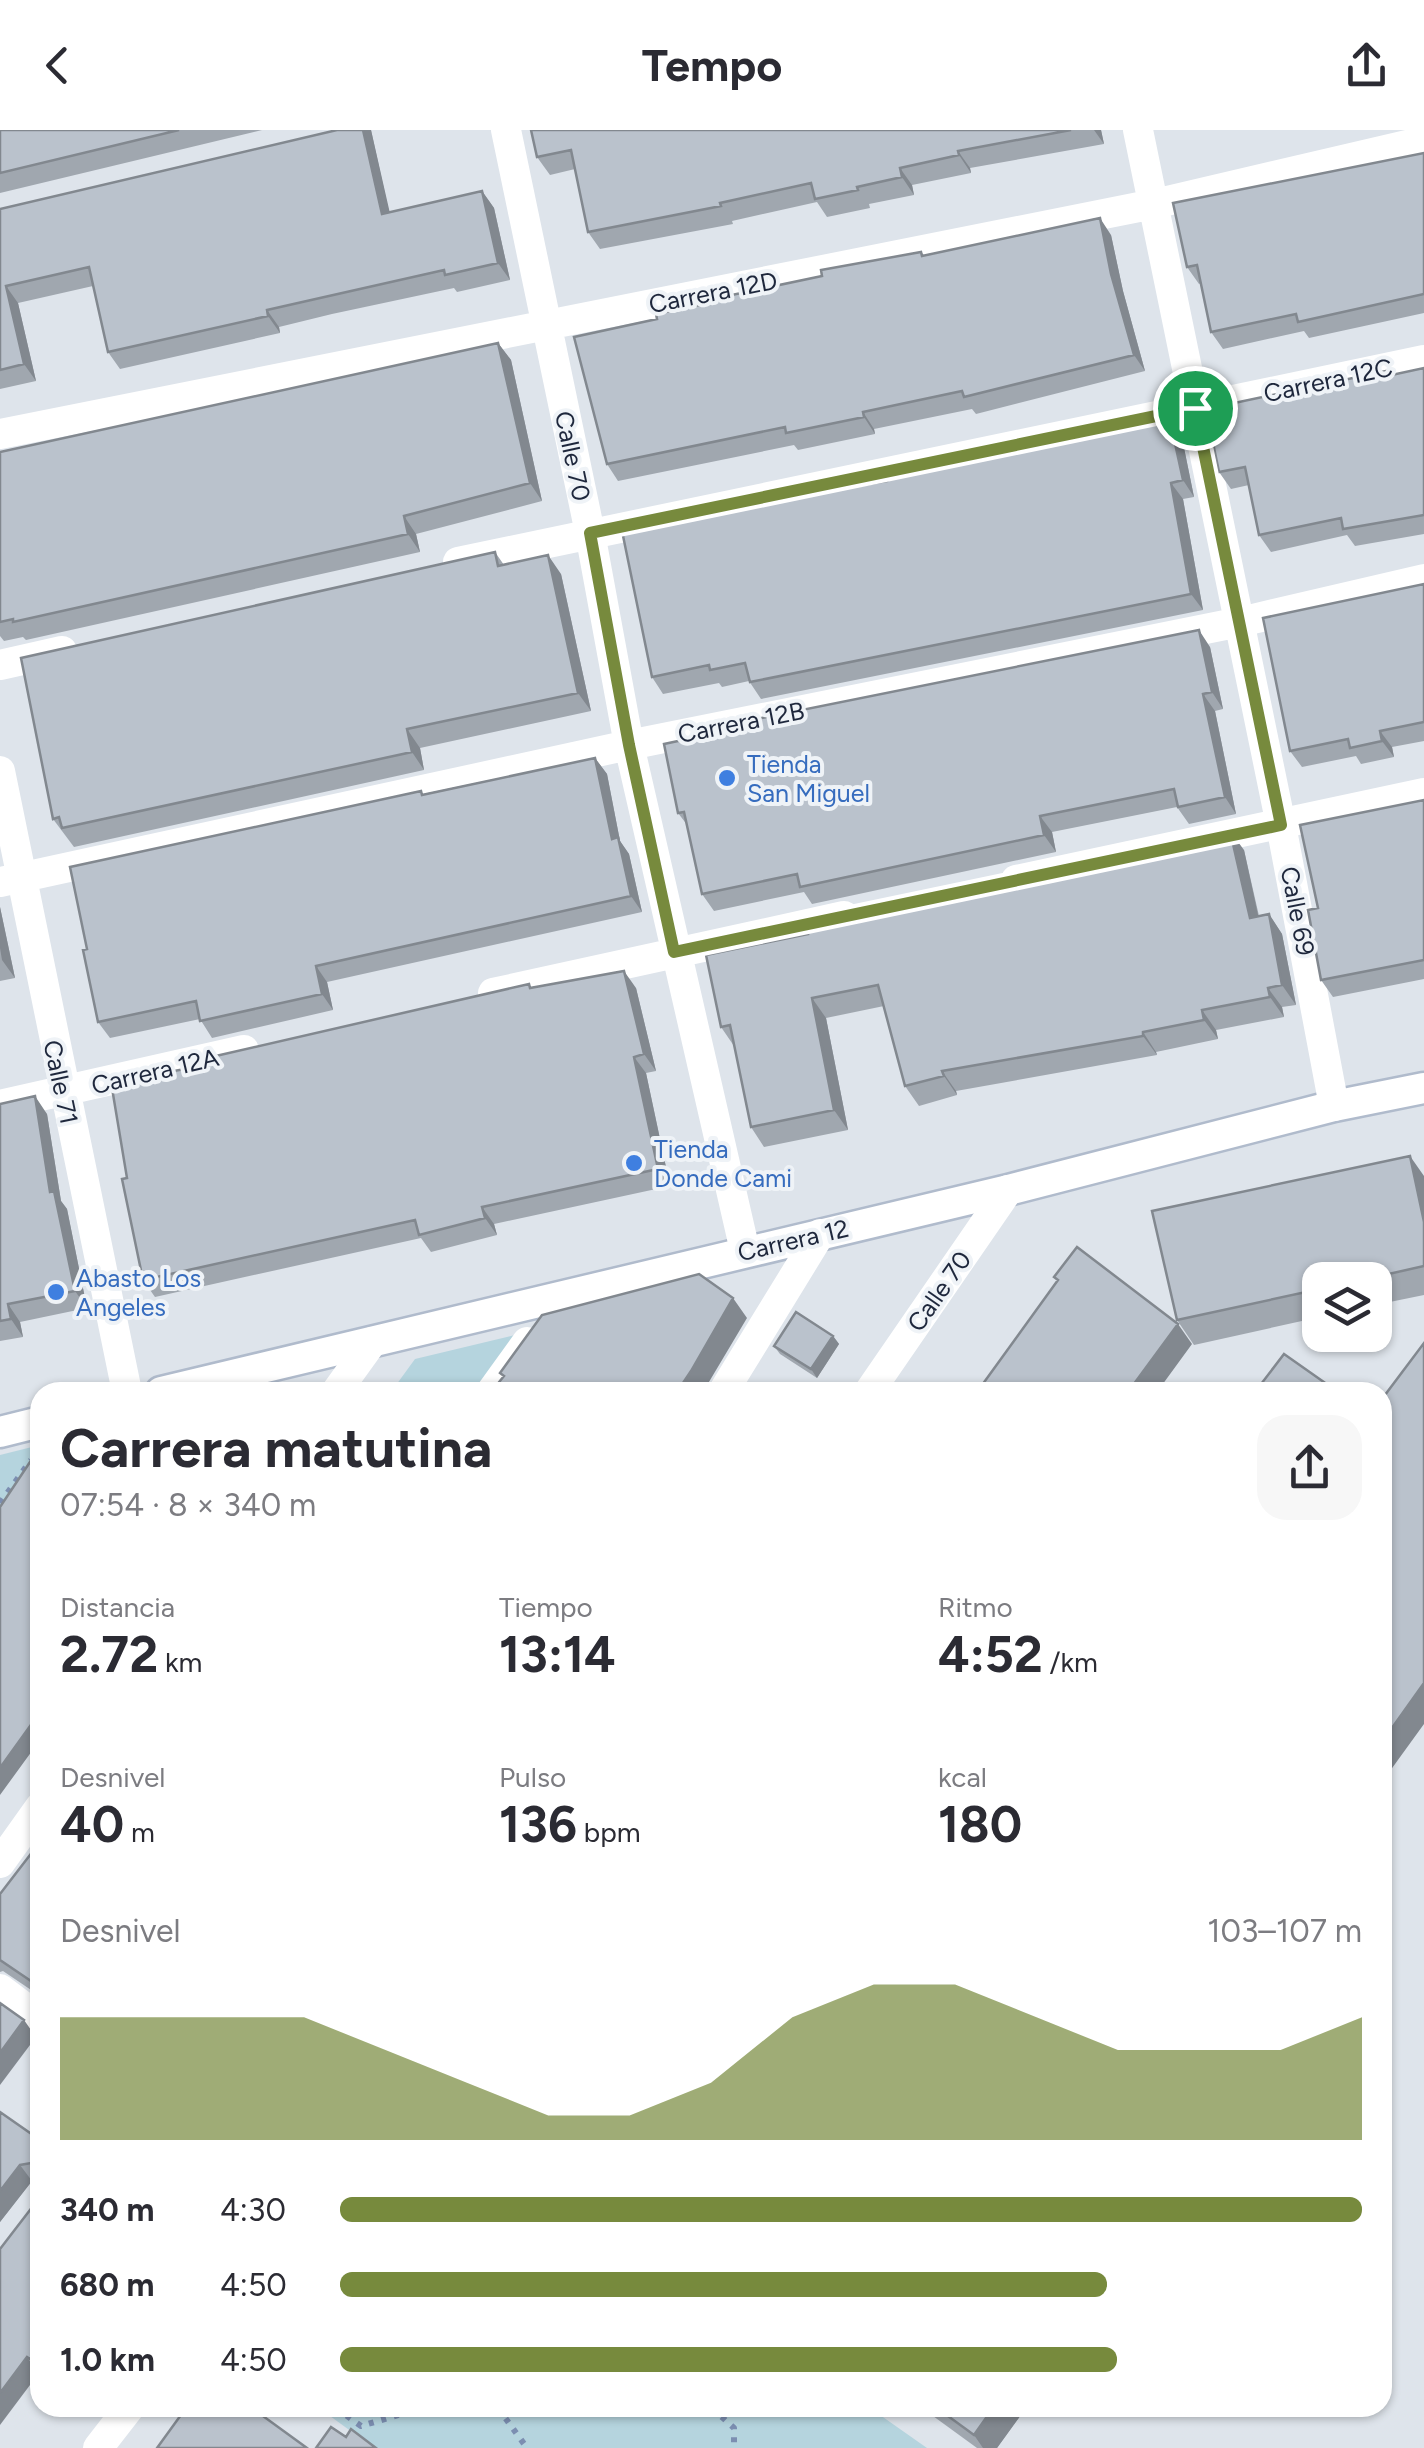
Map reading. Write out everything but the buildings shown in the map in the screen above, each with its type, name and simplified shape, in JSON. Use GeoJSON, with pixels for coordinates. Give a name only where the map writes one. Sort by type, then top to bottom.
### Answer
{"type":"FeatureCollection","features":[{"type":"Feature","properties":{"kind":"street","name":"Calle 70"},"geometry":{"type":"LineString","coordinates":[[506,130],[590,533],[629,745],[744,1251]]}},
{"type":"Feature","properties":{"kind":"street","name":"Calle 69"},"geometry":{"type":"LineString","coordinates":[[1138,130],[1281,825],[1334,1106]]}},
{"type":"Feature","properties":{"kind":"street","name":"Carrera 12D"},"geometry":{"type":"LineString","coordinates":[[0,434],[1154,204],[1424,142]]}},
{"type":"Feature","properties":{"kind":"street","name":"Carrera 12C"},"geometry":{"type":"LineString","coordinates":[[438,567],[1424,360]]}},
{"type":"Feature","properties":{"kind":"street","name":"Carrera 12B"},"geometry":{"type":"LineString","coordinates":[[10,880],[629,745],[1240,622],[1424,578]]}},
{"type":"Feature","properties":{"kind":"street"},"geometry":{"type":"LineString","coordinates":[[0,665],[95,644]]}},
{"type":"Feature","properties":{"kind":"street","name":"Calle 71"},"geometry":{"type":"LineString","coordinates":[[0,770],[10,880],[63,1092],[125,1382]]}},
{"type":"Feature","properties":{"kind":"street"},"geometry":{"type":"LineString","coordinates":[[997,884],[1424,794]]}},
{"type":"Feature","properties":{"kind":"street"},"geometry":{"type":"LineString","coordinates":[[464,1000],[864,912]]}},
{"type":"Feature","properties":{"kind":"street","name":"Carrera 12A"},"geometry":{"type":"LineString","coordinates":[[0,1105],[273,1044]]}},
{"type":"Feature","properties":{"kind":"street","name":"Carrera 12"},"geometry":{"type":"LineString","coordinates":[[203,1382],[1008,1190],[1334,1106],[1424,1088]]}},
{"type":"Feature","properties":{"kind":"street","name":"Calle 70"},"geometry":{"type":"LineString","coordinates":[[876,1382],[1008,1190]]}},
{"type":"Feature","properties":{"kind":"street"},"geometry":{"type":"LineString","coordinates":[[730,1382],[820,1234]]}},
{"type":"Feature","properties":{"kind":"street"},"geometry":{"type":"LineString","coordinates":[[497,1382],[558,1299]]}},
{"type":"Feature","properties":{"kind":"street"},"geometry":{"type":"LineString","coordinates":[[343,1382],[372,1342]]}},
{"type":"Feature","properties":{"kind":"street"},"geometry":{"type":"LineString","coordinates":[[0,1432],[30,1424]]}},
{"type":"Feature","properties":{"kind":"street"},"geometry":{"type":"LineString","coordinates":[[0,1864],[30,1821]]}},
{"type":"Feature","properties":{"kind":"street"},"geometry":{"type":"LineString","coordinates":[[0,1989],[30,2011]]}},
{"type":"Feature","properties":{"kind":"street"},"geometry":{"type":"LineString","coordinates":[[98,2448],[122,2417]]}},
{"type":"Feature","properties":{"kind":"path"},"geometry":{"type":"LineString","coordinates":[[0,1504],[30,1461]]}},
{"type":"Feature","properties":{"kind":"path"},"geometry":{"type":"LineString","coordinates":[[348,2417],[361,2426],[392,2417]]}},
{"type":"Feature","properties":{"kind":"path"},"geometry":{"type":"LineString","coordinates":[[505,2417],[527,2448]]}},
{"type":"Feature","properties":{"kind":"path"},"geometry":{"type":"LineString","coordinates":[[722,2417],[734,2428],[734,2448]]}},
{"type":"Feature","properties":{"kind":"shaded area"},"geometry":{"type":"Polygon","coordinates":[[[515,1335],[482,1382],[398,1382],[415,1359],[515,1335]]]}},
{"type":"Feature","properties":{"kind":"shaded area"},"geometry":{"type":"Polygon","coordinates":[[[30,1448],[30,1465],[0,1507],[0,1455],[30,1448]]]}},
{"type":"Feature","properties":{"kind":"shaded area"},"geometry":{"type":"Polygon","coordinates":[[[331,2417],[883,2417],[927,2448],[374,2448],[331,2417]]]}},
{"type":"Feature","properties":{"kind":"place","name":"Tienda San Miguel"},"geometry":{"type":"Point","coordinates":[727,778]}},
{"type":"Feature","properties":{"kind":"place","name":"Tienda Donde Cami"},"geometry":{"type":"Point","coordinates":[634,1163]}},
{"type":"Feature","properties":{"kind":"place","name":"Abasto Los Angeles"},"geometry":{"type":"Point","coordinates":[56,1292]}},
{"type":"Feature","properties":{"kind":"route"},"geometry":{"type":"LineString","coordinates":[[1195,408],[1281,825],[674,952],[629,745],[590,533],[1195,408]]}}]}
